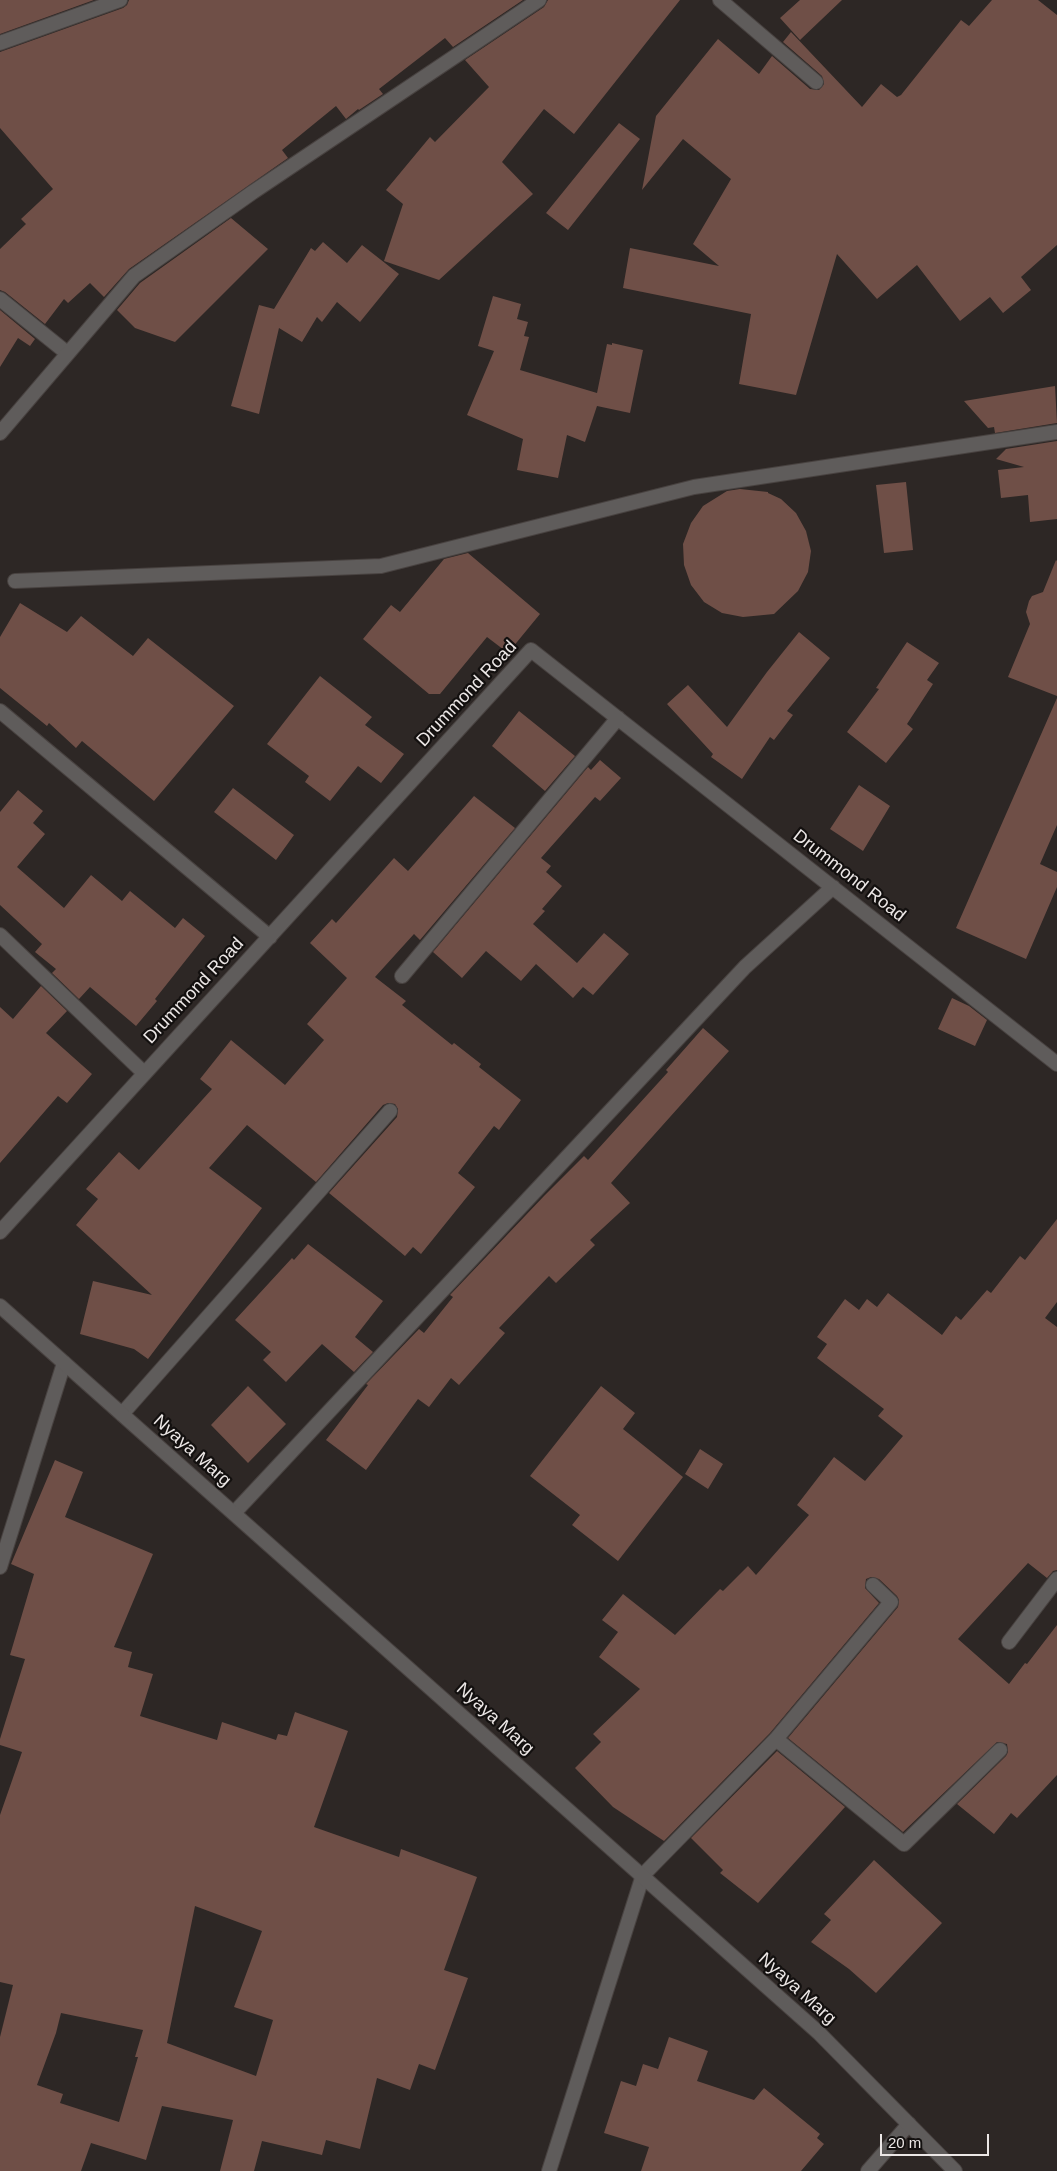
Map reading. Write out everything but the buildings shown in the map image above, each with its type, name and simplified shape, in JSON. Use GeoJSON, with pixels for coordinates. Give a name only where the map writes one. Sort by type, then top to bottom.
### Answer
{"type":"FeatureCollection","features":[{"type":"Feature","properties":{"kind":"street"},"geometry":{"type":"LineString","coordinates":[[0,43],[120,0]]}},
{"type":"Feature","properties":{"kind":"street"},"geometry":{"type":"LineString","coordinates":[[0,433],[134,276],[253,192],[539,0]]}},
{"type":"Feature","properties":{"kind":"street"},"geometry":{"type":"LineString","coordinates":[[720,0],[816,82]]}},
{"type":"Feature","properties":{"kind":"street"},"geometry":{"type":"LineString","coordinates":[[0,299],[67,353]]}},
{"type":"Feature","properties":{"kind":"street"},"geometry":{"type":"LineString","coordinates":[[15,581],[381,566],[694,487],[1057,432]]}},
{"type":"Feature","properties":{"kind":"street","name":"Drummond Road"},"geometry":{"type":"LineString","coordinates":[[0,1232],[531,650],[1057,1064]]}},
{"type":"Feature","properties":{"kind":"street"},"geometry":{"type":"LineString","coordinates":[[0,711],[270,937]]}},
{"type":"Feature","properties":{"kind":"street"},"geometry":{"type":"LineString","coordinates":[[402,976],[618,718]]}},
{"type":"Feature","properties":{"kind":"street"},"geometry":{"type":"LineString","coordinates":[[234,1513],[745,967],[833,888]]}},
{"type":"Feature","properties":{"kind":"street"},"geometry":{"type":"LineString","coordinates":[[0,935],[144,1073]]}},
{"type":"Feature","properties":{"kind":"street"},"geometry":{"type":"LineString","coordinates":[[122,1414],[390,1111]]}},
{"type":"Feature","properties":{"kind":"street","name":"Nyaya Marg"},"geometry":{"type":"LineString","coordinates":[[0,1306],[819,2033],[955,2171]]}},
{"type":"Feature","properties":{"kind":"street"},"geometry":{"type":"LineString","coordinates":[[0,1567],[64,1363]]}},
{"type":"Feature","properties":{"kind":"street"},"geometry":{"type":"LineString","coordinates":[[1009,1642],[1057,1579]]}},
{"type":"Feature","properties":{"kind":"street"},"geometry":{"type":"LineString","coordinates":[[549,2171],[642,1875],[776,1739],[891,1602],[873,1585]]}},
{"type":"Feature","properties":{"kind":"street"},"geometry":{"type":"LineString","coordinates":[[776,1739],[904,1844],[1000,1750]]}},
{"type":"Feature","properties":{"kind":"street"},"geometry":{"type":"LineString","coordinates":[[868,2171],[909,2124]]}}]}
